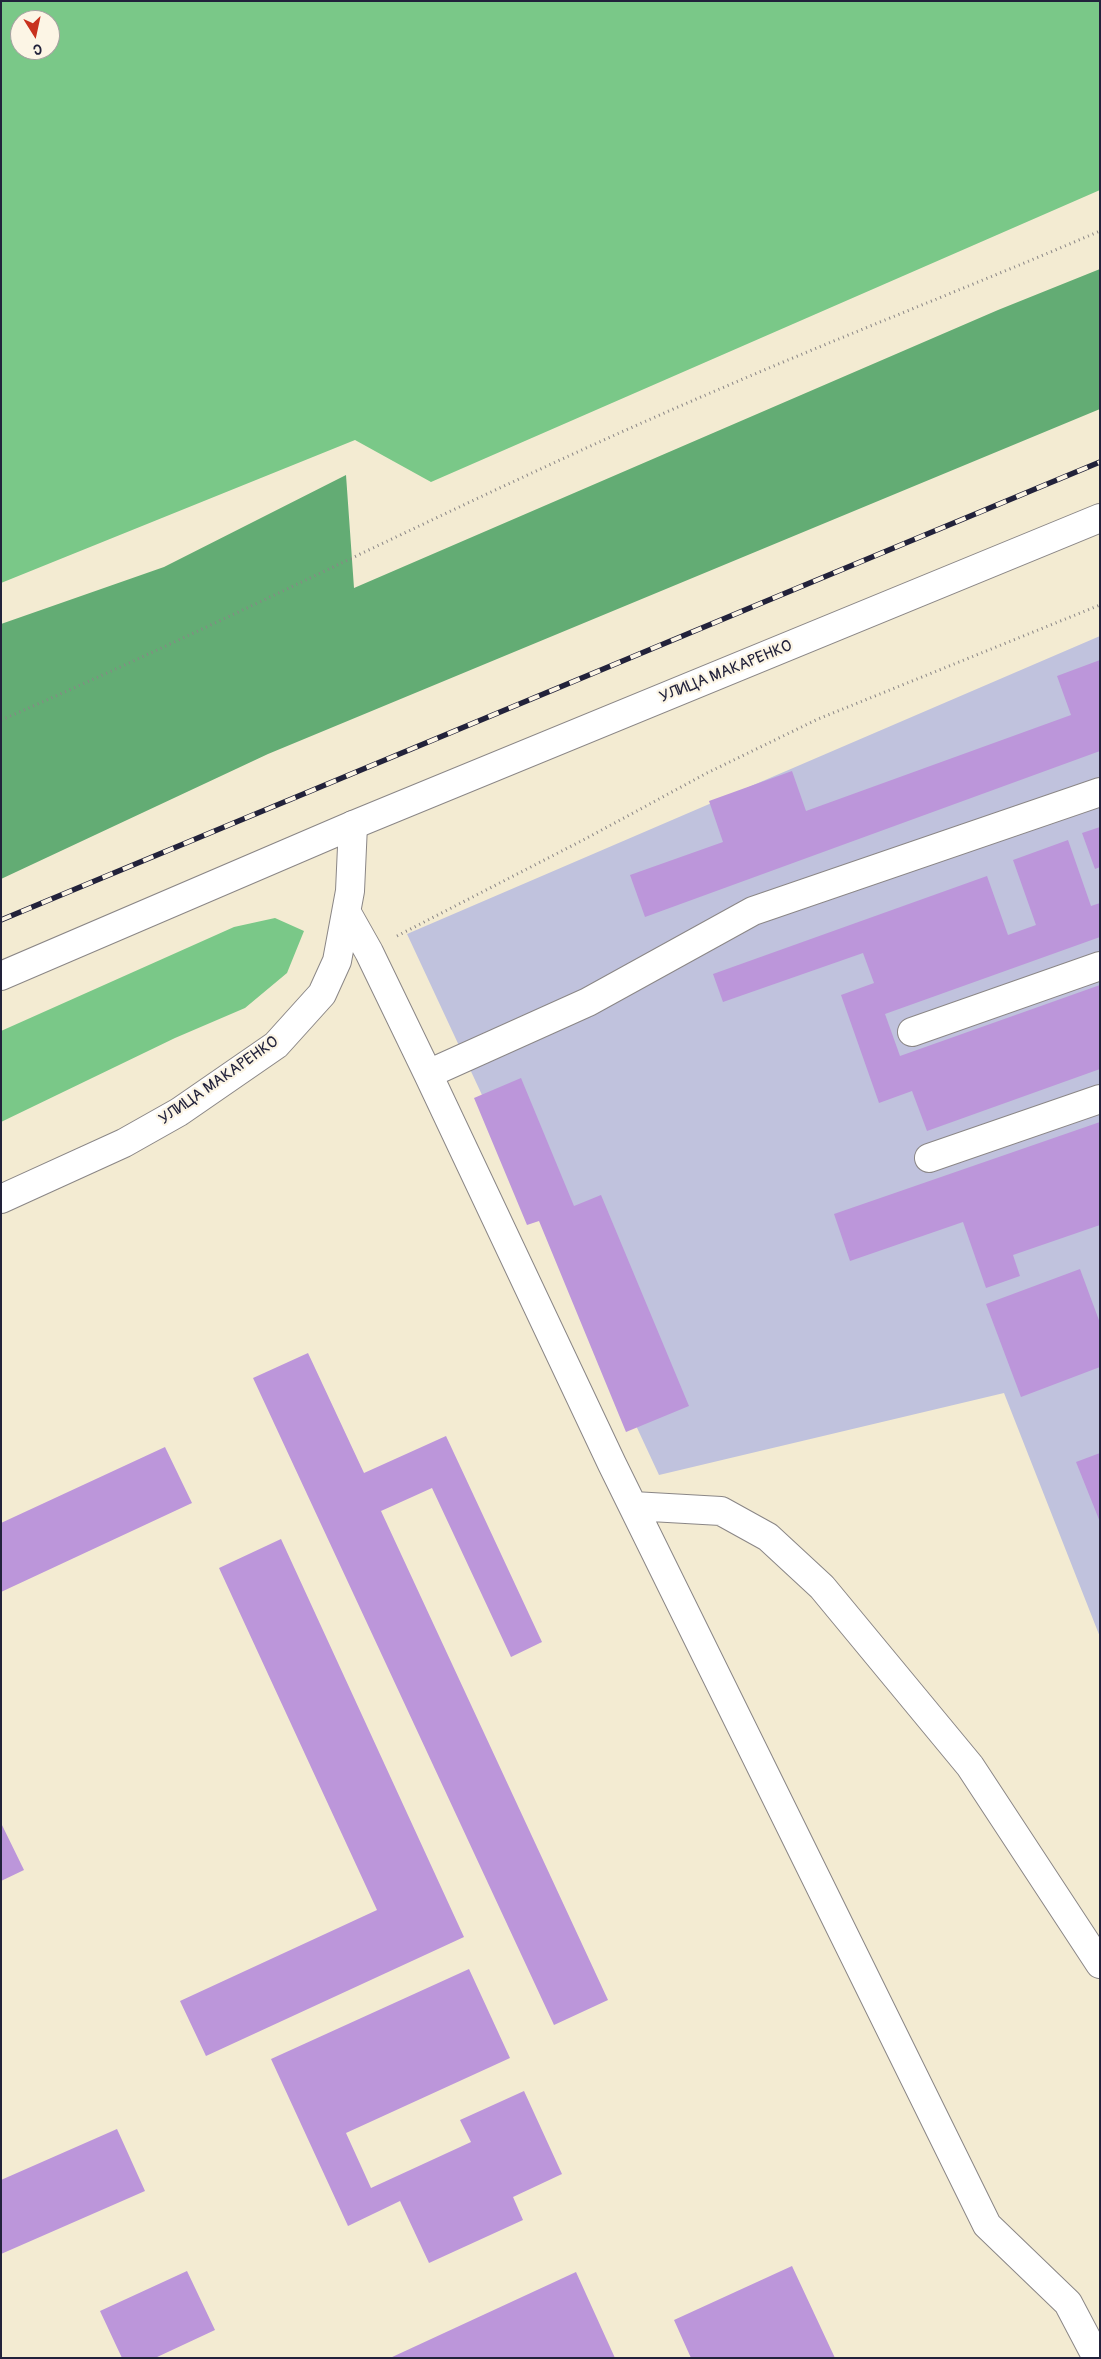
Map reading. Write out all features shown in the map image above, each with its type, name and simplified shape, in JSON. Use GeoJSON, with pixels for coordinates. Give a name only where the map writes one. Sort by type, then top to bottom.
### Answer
{"type":"FeatureCollection","features":[{"type":"Feature","properties":{"kind":"main road","name":"УЛИЦА МАКАРЕНКО"},"geometry":{"type":"LineString","coordinates":[[1,976],[353,825],[1100,518]]}},
{"type":"Feature","properties":{"kind":"main road"},"geometry":{"type":"LineString","coordinates":[[428,1074],[588,1002],[753,910],[1100,792]]}},
{"type":"Feature","properties":{"kind":"main road","name":"УЛИЦА МАКАРЕНКО"},"geometry":{"type":"LineString","coordinates":[[1,1199],[124,1143],[179,1112],[276,1045],[322,994],[337,961],[347,913],[353,825]]}},
{"type":"Feature","properties":{"kind":"main road"},"geometry":{"type":"LineString","coordinates":[[347,913],[428,1074],[632,1506],[987,2225],[1068,2303],[1097,2358]]}},
{"type":"Feature","properties":{"kind":"main road"},"geometry":{"type":"LineString","coordinates":[[912,1032],[1100,966]]}},
{"type":"Feature","properties":{"kind":"main road"},"geometry":{"type":"LineString","coordinates":[[929,1158],[1100,1099]]}},
{"type":"Feature","properties":{"kind":"main road"},"geometry":{"type":"LineString","coordinates":[[632,1506],[721,1511],[768,1538],[822,1587],[970,1766],[1100,1964]]}},
{"type":"Feature","properties":{"kind":"path"},"geometry":{"type":"LineString","coordinates":[[1,720],[250,606],[407,530],[714,391],[965,289],[1100,231]]}},
{"type":"Feature","properties":{"kind":"path"},"geometry":{"type":"LineString","coordinates":[[368,952],[438,913],[585,839],[706,773],[818,719],[1100,606]]}},
{"type":"Feature","properties":{"kind":"shaded area"},"geometry":{"type":"Polygon","coordinates":[[[1100,636],[1100,1637],[1004,1393],[659,1475],[407,934],[1100,636]]]}},
{"type":"Feature","properties":{"kind":"green space"},"geometry":{"type":"Polygon","coordinates":[[[1,1],[1100,1],[1100,190],[431,482],[355,440],[1,583],[1,1]]]}},
{"type":"Feature","properties":{"kind":"green space"},"geometry":{"type":"Polygon","coordinates":[[[1100,269],[1100,409],[268,754],[1,879],[1,624],[164,567],[346,475],[354,588],[998,310],[1100,269]]]}},
{"type":"Feature","properties":{"kind":"green space"},"geometry":{"type":"Polygon","coordinates":[[[275,918],[304,931],[287,973],[245,1008],[175,1038],[1,1122],[1,1031],[234,927],[275,918]]]}},
{"type":"Feature","properties":{"kind":"building"},"geometry":{"type":"Polygon","coordinates":[[[1100,660],[1100,751],[645,917],[630,875],[723,842],[709,801],[792,771],[806,811],[1071,715],[1057,676],[1100,660]]]}},
{"type":"Feature","properties":{"kind":"building"},"geometry":{"type":"Polygon","coordinates":[[[1100,827],[1100,867],[1095,869],[1082,833],[1100,827]]]}},
{"type":"Feature","properties":{"kind":"building"},"geometry":{"type":"Polygon","coordinates":[[[1068,840],[1091,906],[1100,903],[1100,937],[885,1014],[900,1056],[1100,985],[1100,1069],[927,1131],[912,1091],[879,1103],[841,995],[874,983],[863,953],[723,1002],[713,974],[987,876],[1008,935],[1036,925],[1013,860],[1068,840]]]}},
{"type":"Feature","properties":{"kind":"building"},"geometry":{"type":"Polygon","coordinates":[[[521,1078],[574,1206],[601,1195],[689,1406],[626,1432],[539,1221],[527,1225],[474,1098],[521,1078]]]}},
{"type":"Feature","properties":{"kind":"building"},"geometry":{"type":"Polygon","coordinates":[[[1100,1122],[1100,1225],[1013,1255],[1020,1276],[986,1288],[963,1222],[850,1261],[834,1214],[1100,1122]]]}},
{"type":"Feature","properties":{"kind":"building"},"geometry":{"type":"Polygon","coordinates":[[[1080,1269],[1100,1323],[1100,1367],[1021,1397],[986,1304],[1080,1269]]]}},
{"type":"Feature","properties":{"kind":"building"},"geometry":{"type":"Polygon","coordinates":[[[308,1353],[364,1473],[446,1436],[542,1642],[511,1657],[432,1488],[381,1511],[608,2000],[554,2025],[253,1378],[308,1353]]]}},
{"type":"Feature","properties":{"kind":"building"},"geometry":{"type":"Polygon","coordinates":[[[165,1447],[192,1503],[1,1592],[1,1523],[165,1447]]]}},
{"type":"Feature","properties":{"kind":"building"},"geometry":{"type":"Polygon","coordinates":[[[1100,1453],[1100,1522],[1076,1462],[1100,1453]]]}},
{"type":"Feature","properties":{"kind":"building"},"geometry":{"type":"Polygon","coordinates":[[[281,1539],[464,1937],[206,2056],[180,2001],[377,1910],[219,1568],[281,1539]]]}},
{"type":"Feature","properties":{"kind":"building"},"geometry":{"type":"Polygon","coordinates":[[[1,1823],[24,1870],[1,1881],[1,1823]]]}},
{"type":"Feature","properties":{"kind":"building"},"geometry":{"type":"Polygon","coordinates":[[[469,1969],[510,2058],[346,2133],[371,2188],[471,2142],[460,2120],[524,2091],[562,2174],[513,2197],[523,2220],[429,2263],[400,2201],[348,2226],[271,2059],[469,1969]]]}},
{"type":"Feature","properties":{"kind":"building"},"geometry":{"type":"Polygon","coordinates":[[[117,2129],[145,2191],[1,2254],[1,2180],[117,2129]]]}},
{"type":"Feature","properties":{"kind":"building"},"geometry":{"type":"Polygon","coordinates":[[[792,2266],[835,2358],[691,2358],[674,2320],[792,2266]]]}},
{"type":"Feature","properties":{"kind":"building"},"geometry":{"type":"Polygon","coordinates":[[[187,2271],[215,2330],[155,2358],[122,2358],[100,2311],[187,2271]]]}},
{"type":"Feature","properties":{"kind":"building"},"geometry":{"type":"Polygon","coordinates":[[[576,2272],[615,2358],[390,2358],[576,2272]]]}},
{"type":"Feature","properties":{"kind":"railway"},"geometry":{"type":"LineString","coordinates":[[1,920],[1100,462]]}}]}
